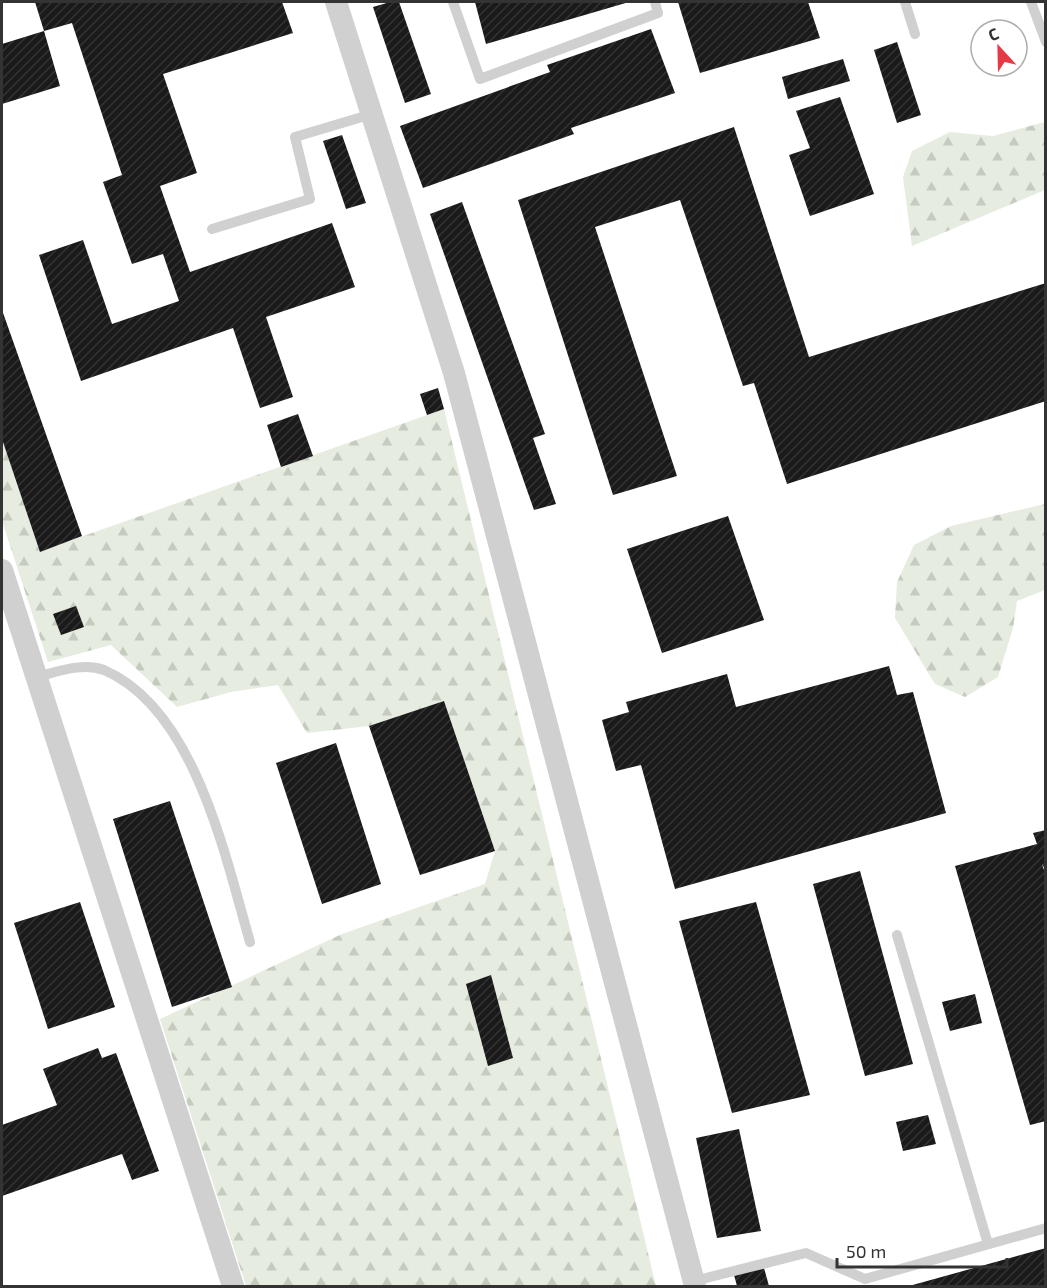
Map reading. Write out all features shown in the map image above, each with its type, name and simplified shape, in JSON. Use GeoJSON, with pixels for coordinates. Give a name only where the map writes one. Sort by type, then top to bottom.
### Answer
{"type":"FeatureCollection","features":[{"type":"Feature","properties":{"kind":"street"},"geometry":{"type":"LineString","coordinates":[[336,2],[454,373],[695,1284]]}},
{"type":"Feature","properties":{"kind":"street"},"geometry":{"type":"LineString","coordinates":[[2,570],[233,1287]]}},
{"type":"Feature","properties":{"kind":"lane"},"geometry":{"type":"LineString","coordinates":[[453,2],[480,79],[657,13],[655,2]]}},
{"type":"Feature","properties":{"kind":"lane"},"geometry":{"type":"LineString","coordinates":[[905,2],[915,33]]}},
{"type":"Feature","properties":{"kind":"lane"},"geometry":{"type":"LineString","coordinates":[[1031,2],[1046,42]]}},
{"type":"Feature","properties":{"kind":"lane"},"geometry":{"type":"LineString","coordinates":[[212,229],[310,199],[295,136],[372,114]]}},
{"type":"Feature","properties":{"kind":"lane"},"geometry":{"type":"LineString","coordinates":[[36,677],[77,667],[102,670],[134,689],[163,719],[208,800],[250,942]]}},
{"type":"Feature","properties":{"kind":"lane"},"geometry":{"type":"LineString","coordinates":[[897,935],[988,1244]]}},
{"type":"Feature","properties":{"kind":"lane"},"geometry":{"type":"LineString","coordinates":[[695,1284],[806,1253],[865,1278],[1046,1228]]}},
{"type":"Feature","properties":{"kind":"green space"},"geometry":{"type":"Polygon","coordinates":[[[1045,122],[1045,190],[912,246],[903,177],[912,151],[950,132],[993,136],[1045,122]]]}},
{"type":"Feature","properties":{"kind":"green space"},"geometry":{"type":"Polygon","coordinates":[[[444,409],[656,1286],[246,1286],[160,1019],[342,934],[485,884],[495,851],[444,701],[369,726],[307,733],[278,685],[231,692],[177,707],[111,645],[48,662],[2,521],[2,439],[41,551],[444,409]]]}},
{"type":"Feature","properties":{"kind":"green space"},"geometry":{"type":"Polygon","coordinates":[[[1045,504],[1045,590],[1017,601],[1013,628],[998,677],[965,697],[935,684],[895,618],[897,582],[914,545],[951,526],[1045,504]]]}},
{"type":"Feature","properties":{"kind":"building"},"geometry":{"type":"Polygon","coordinates":[[[35,2],[282,2],[293,33],[163,74],[197,173],[160,186],[190,272],[332,223],[355,287],[266,317],[293,397],[260,408],[233,328],[81,381],[39,255],[83,240],[112,324],[179,301],[163,254],[132,264],[103,182],[122,175],[72,23],[44,31],[35,2]]]}},
{"type":"Feature","properties":{"kind":"building"},"geometry":{"type":"Polygon","coordinates":[[[399,2],[431,94],[405,103],[373,7],[399,2]]]}},
{"type":"Feature","properties":{"kind":"building"},"geometry":{"type":"Polygon","coordinates":[[[475,2],[629,2],[486,44],[475,2]]]}},
{"type":"Feature","properties":{"kind":"building"},"geometry":{"type":"Polygon","coordinates":[[[678,2],[808,2],[820,38],[700,73],[678,2]]]}},
{"type":"Feature","properties":{"kind":"building"},"geometry":{"type":"Polygon","coordinates":[[[651,29],[675,93],[571,128],[574,134],[423,188],[400,126],[550,72],[547,65],[651,29]]]}},
{"type":"Feature","properties":{"kind":"building"},"geometry":{"type":"Polygon","coordinates":[[[44,31],[60,86],[2,104],[2,44],[44,31]]]}},
{"type":"Feature","properties":{"kind":"building"},"geometry":{"type":"Polygon","coordinates":[[[897,42],[921,115],[897,123],[874,50],[897,42]]]}},
{"type":"Feature","properties":{"kind":"building"},"geometry":{"type":"Polygon","coordinates":[[[843,59],[850,81],[788,99],[782,77],[843,59]]]}},
{"type":"Feature","properties":{"kind":"building"},"geometry":{"type":"Polygon","coordinates":[[[840,97],[874,194],[810,216],[789,155],[810,148],[796,111],[840,97]]]}},
{"type":"Feature","properties":{"kind":"building"},"geometry":{"type":"Polygon","coordinates":[[[734,127],[809,357],[1046,283],[1046,401],[787,484],[754,383],[743,386],[680,200],[595,227],[677,476],[613,495],[518,200],[734,127]]]}},
{"type":"Feature","properties":{"kind":"building"},"geometry":{"type":"Polygon","coordinates":[[[342,135],[366,203],[346,209],[323,141],[342,135]]]}},
{"type":"Feature","properties":{"kind":"building"},"geometry":{"type":"Polygon","coordinates":[[[462,202],[545,434],[533,438],[556,504],[534,510],[430,214],[462,202]]]}},
{"type":"Feature","properties":{"kind":"building"},"geometry":{"type":"Polygon","coordinates":[[[2,310],[82,536],[40,552],[2,439],[2,310]]]}},
{"type":"Feature","properties":{"kind":"building"},"geometry":{"type":"Polygon","coordinates":[[[438,388],[444,409],[427,415],[420,394],[438,388]]]}},
{"type":"Feature","properties":{"kind":"building"},"geometry":{"type":"Polygon","coordinates":[[[298,414],[313,456],[281,467],[267,425],[298,414]]]}},
{"type":"Feature","properties":{"kind":"building"},"geometry":{"type":"Polygon","coordinates":[[[728,516],[764,620],[662,653],[627,549],[728,516]]]}},
{"type":"Feature","properties":{"kind":"building"},"geometry":{"type":"Polygon","coordinates":[[[76,606],[84,627],[61,635],[53,614],[76,606]]]}},
{"type":"Feature","properties":{"kind":"building"},"geometry":{"type":"Polygon","coordinates":[[[889,666],[897,695],[913,692],[946,813],[675,889],[641,765],[616,771],[602,720],[629,712],[626,702],[727,674],[736,707],[889,666]]]}},
{"type":"Feature","properties":{"kind":"building"},"geometry":{"type":"Polygon","coordinates":[[[444,701],[495,851],[420,875],[369,726],[444,701]]]}},
{"type":"Feature","properties":{"kind":"building"},"geometry":{"type":"Polygon","coordinates":[[[336,743],[381,884],[322,904],[276,763],[336,743]]]}},
{"type":"Feature","properties":{"kind":"building"},"geometry":{"type":"Polygon","coordinates":[[[170,801],[232,987],[172,1007],[113,819],[170,801]]]}},
{"type":"Feature","properties":{"kind":"building"},"geometry":{"type":"Polygon","coordinates":[[[1046,830],[1046,871],[1042,864],[1046,876],[1046,1121],[1030,1125],[955,866],[1037,844],[1033,833],[1046,830]]]}},
{"type":"Feature","properties":{"kind":"building"},"geometry":{"type":"Polygon","coordinates":[[[860,871],[913,1064],[865,1076],[813,884],[860,871]]]}},
{"type":"Feature","properties":{"kind":"building"},"geometry":{"type":"Polygon","coordinates":[[[80,902],[115,1007],[48,1029],[14,923],[80,902]]]}},
{"type":"Feature","properties":{"kind":"building"},"geometry":{"type":"Polygon","coordinates":[[[756,902],[810,1095],[732,1113],[679,921],[756,902]]]}},
{"type":"Feature","properties":{"kind":"building"},"geometry":{"type":"Polygon","coordinates":[[[491,975],[513,1058],[488,1066],[466,984],[491,975]]]}},
{"type":"Feature","properties":{"kind":"building"},"geometry":{"type":"Polygon","coordinates":[[[975,994],[982,1023],[950,1031],[942,1002],[975,994]]]}},
{"type":"Feature","properties":{"kind":"building"},"geometry":{"type":"Polygon","coordinates":[[[98,1048],[102,1058],[116,1053],[159,1171],[132,1180],[122,1154],[2,1196],[2,1125],[57,1105],[43,1069],[98,1048]]]}},
{"type":"Feature","properties":{"kind":"building"},"geometry":{"type":"Polygon","coordinates":[[[928,1115],[936,1144],[903,1151],[896,1122],[928,1115]]]}},
{"type":"Feature","properties":{"kind":"building"},"geometry":{"type":"Polygon","coordinates":[[[739,1129],[761,1231],[717,1238],[696,1138],[739,1129]]]}},
{"type":"Feature","properties":{"kind":"building"},"geometry":{"type":"Polygon","coordinates":[[[1046,1248],[1046,1286],[909,1286],[1046,1248]]]}},
{"type":"Feature","properties":{"kind":"building"},"geometry":{"type":"Polygon","coordinates":[[[764,1268],[769,1286],[737,1286],[734,1275],[764,1268]]]}}]}
